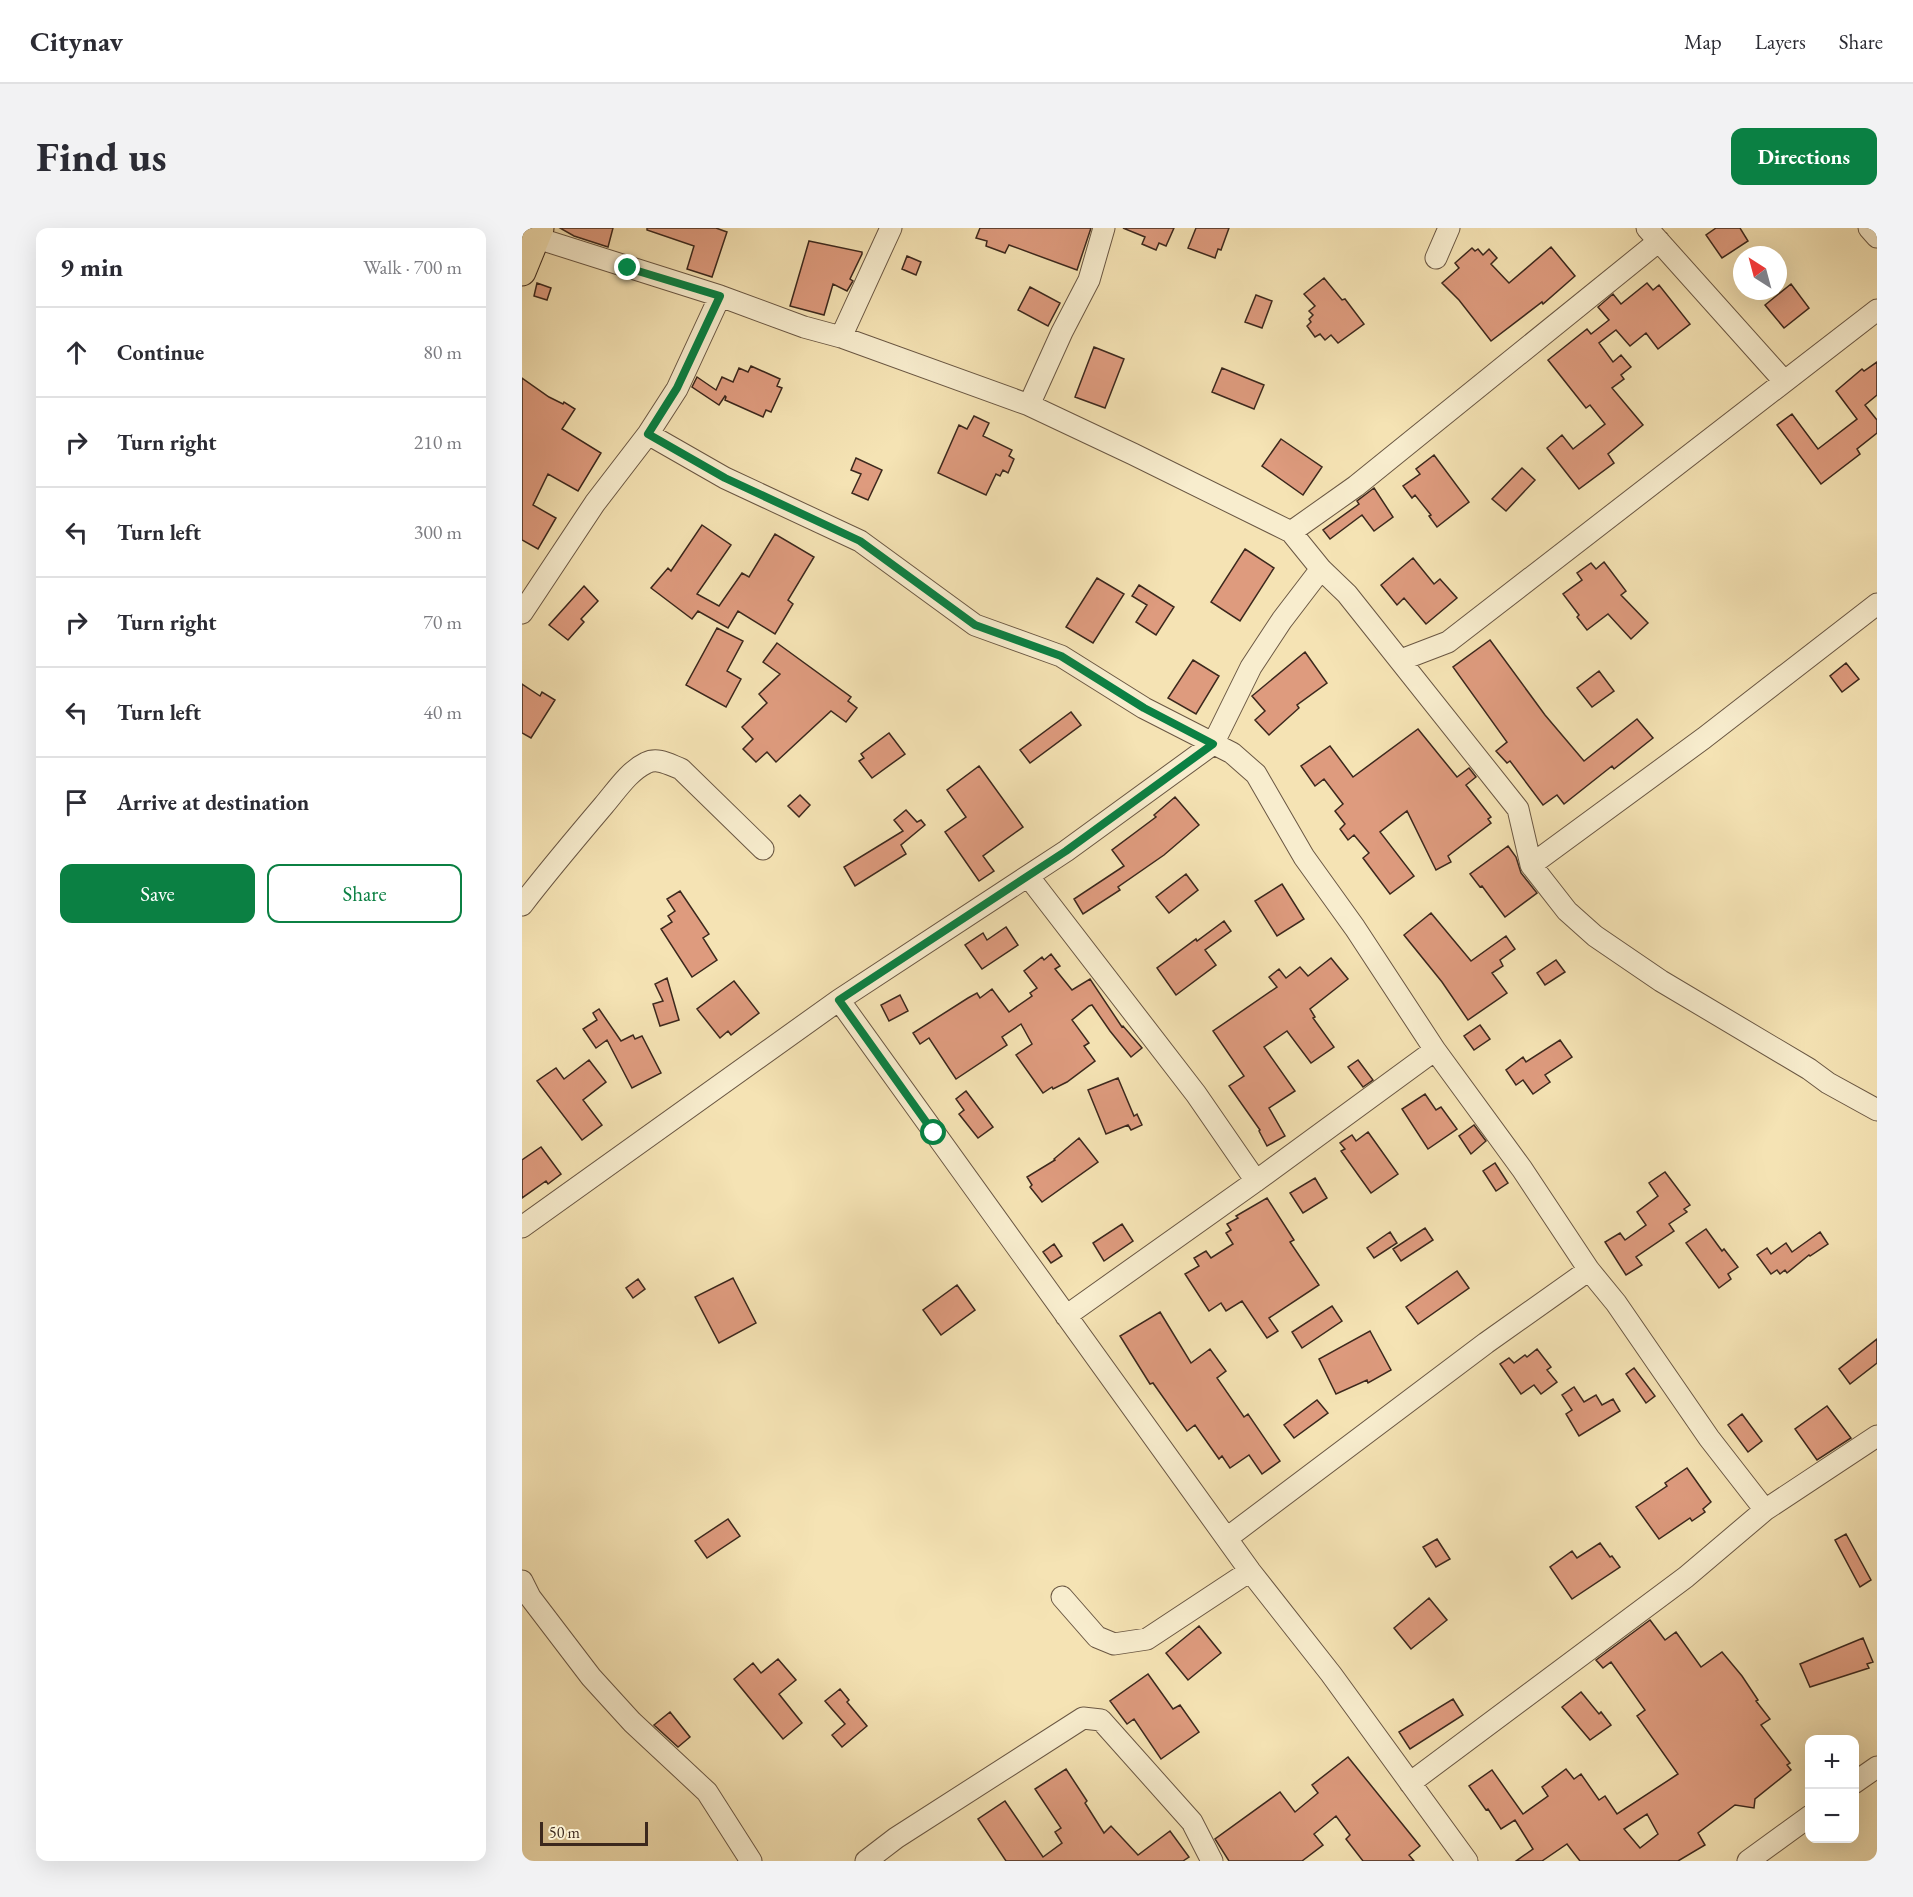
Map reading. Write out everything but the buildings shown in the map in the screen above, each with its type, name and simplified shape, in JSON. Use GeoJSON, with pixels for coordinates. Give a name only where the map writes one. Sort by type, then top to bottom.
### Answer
{"type":"FeatureCollection","features":[{"type":"Feature","properties":{"kind":"main road"},"geometry":{"type":"LineString","coordinates":[[522,272],[538,233]]}},
{"type":"Feature","properties":{"kind":"street"},"geometry":{"type":"LineString","coordinates":[[842,337],[891,228]]}},
{"type":"Feature","properties":{"kind":"street"},"geometry":{"type":"LineString","coordinates":[[1029,405],[1089,280],[1104,228]]}},
{"type":"Feature","properties":{"kind":"street"},"geometry":{"type":"LineString","coordinates":[[1436,258],[1449,228]]}},
{"type":"Feature","properties":{"kind":"street"},"geometry":{"type":"LineString","coordinates":[[1869,228],[1877,237]]}},
{"type":"Feature","properties":{"kind":"street"},"geometry":{"type":"LineString","coordinates":[[538,233],[804,327],[842,337],[1029,405],[1291,532],[1321,569],[1347,594],[1518,809],[1531,865],[1566,911],[1595,936],[1727,1022],[1877,1110]]}},
{"type":"Feature","properties":{"kind":"street"},"geometry":{"type":"LineString","coordinates":[[1291,532],[1356,486],[1653,235],[1784,381]]}},
{"type":"Feature","properties":{"kind":"street"},"geometry":{"type":"LineString","coordinates":[[522,613],[595,503],[648,434],[677,388],[720,296]]}},
{"type":"Feature","properties":{"kind":"street"},"geometry":{"type":"LineString","coordinates":[[1401,660],[1448,642],[1877,310]]}},
{"type":"Feature","properties":{"kind":"street"},"geometry":{"type":"LineString","coordinates":[[648,434],[725,478],[860,541],[975,625],[1061,656],[1144,708],[1232,753],[1256,774],[1304,857],[1355,928],[1435,1050],[1522,1169],[1589,1270],[1616,1303],[1709,1438],[1765,1510]]}},
{"type":"Feature","properties":{"kind":"street"},"geometry":{"type":"LineString","coordinates":[[522,1227],[839,1000],[1066,851],[1213,744],[1251,667],[1282,620],[1321,569]]}},
{"type":"Feature","properties":{"kind":"street"},"geometry":{"type":"LineString","coordinates":[[1531,865],[1704,738],[1877,604]]}},
{"type":"Feature","properties":{"kind":"street"},"geometry":{"type":"LineString","coordinates":[[522,905],[552,865],[624,783],[647,762],[656,760],[681,769],[763,849]]}},
{"type":"Feature","properties":{"kind":"street"},"geometry":{"type":"LineString","coordinates":[[1028,876],[1196,1094],[1256,1181]]}},
{"type":"Feature","properties":{"kind":"street"},"geometry":{"type":"LineString","coordinates":[[839,1000],[1250,1570],[1331,1674],[1467,1861]]}},
{"type":"Feature","properties":{"kind":"street"},"geometry":{"type":"LineString","coordinates":[[1066,1316],[1435,1050]]}},
{"type":"Feature","properties":{"kind":"street"},"geometry":{"type":"LineString","coordinates":[[1227,1538],[1486,1343],[1589,1270]]}},
{"type":"Feature","properties":{"kind":"street"},"geometry":{"type":"LineString","coordinates":[[1410,1783],[1677,1584],[1765,1510],[1877,1436]]}},
{"type":"Feature","properties":{"kind":"street"},"geometry":{"type":"LineString","coordinates":[[1062,1597],[1097,1637],[1114,1644],[1147,1640],[1250,1570]]}},
{"type":"Feature","properties":{"kind":"street"},"geometry":{"type":"LineString","coordinates":[[522,1581],[530,1597],[591,1677],[632,1722],[707,1792],[751,1861]]}},
{"type":"Feature","properties":{"kind":"street"},"geometry":{"type":"LineString","coordinates":[[866,1861],[896,1838],[1083,1718],[1101,1720],[1117,1737],[1192,1822],[1212,1861]]}},
{"type":"Feature","properties":{"kind":"street"},"geometry":{"type":"LineString","coordinates":[[1859,1780],[1877,1767]]}},
{"type":"Feature","properties":{"kind":"street"},"geometry":{"type":"LineString","coordinates":[[1748,1861],[1805,1819]]}},
{"type":"Feature","properties":{"kind":"route"},"geometry":{"type":"LineString","coordinates":[[628,268],[720,296],[677,388],[648,434],[725,478],[860,541],[975,625],[1061,656],[1144,708],[1213,744],[1066,851],[839,1000],[934,1133]]}}]}
